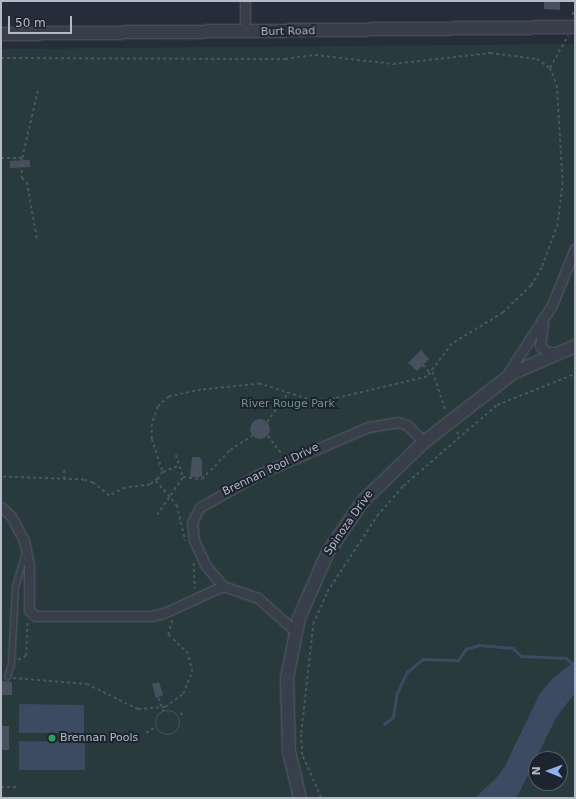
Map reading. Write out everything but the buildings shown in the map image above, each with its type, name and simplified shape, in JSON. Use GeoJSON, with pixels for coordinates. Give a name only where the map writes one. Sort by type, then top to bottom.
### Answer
{"type":"FeatureCollection","features":[{"type":"Feature","properties":{"kind":"street"},"geometry":{"type":"LineString","coordinates":[[245,1],[245,32]]}},
{"type":"Feature","properties":{"kind":"street","name":"Burt Road"},"geometry":{"type":"LineString","coordinates":[[1,34],[573,27]]}},
{"type":"Feature","properties":{"kind":"street"},"geometry":{"type":"LineString","coordinates":[[557,352],[543,349],[539,341],[575,248]]}},
{"type":"Feature","properties":{"kind":"street"},"geometry":{"type":"LineString","coordinates":[[503,380],[552,305]]}},
{"type":"Feature","properties":{"kind":"street","name":"Spinoza Drive"},"geometry":{"type":"LineString","coordinates":[[300,798],[286,723],[287,678],[295,631],[315,577],[337,537],[378,484],[424,442],[503,380],[557,352],[575,346]]}},
{"type":"Feature","properties":{"kind":"street","name":"Brennan Pool Drive"},"geometry":{"type":"LineString","coordinates":[[223,586],[206,566],[194,540],[192,522],[195,513],[222,494],[286,462],[357,431],[390,421],[406,425],[424,442]]}},
{"type":"Feature","properties":{"kind":"street"},"geometry":{"type":"LineString","coordinates":[[1,507],[11,516],[24,540],[32,613],[35,616],[137,617],[164,613],[223,586],[258,598],[295,631]]}},
{"type":"Feature","properties":{"kind":"lane"},"geometry":{"type":"LineString","coordinates":[[7,677],[11,664],[15,587],[26,550]]}},
{"type":"Feature","properties":{"kind":"path"},"geometry":{"type":"LineString","coordinates":[[550,68],[567,41],[573,27],[573,12]]}},
{"type":"Feature","properties":{"kind":"path"},"geometry":{"type":"LineString","coordinates":[[1,58],[285,59],[315,55],[393,64],[490,54],[537,59],[550,68],[557,85],[561,113],[563,167],[562,204],[551,247],[542,268],[520,300],[452,344],[431,374],[410,384],[335,399],[313,401],[260,384],[201,390],[169,397],[158,407],[152,424],[152,439],[162,472]]}},
{"type":"Feature","properties":{"kind":"path"},"geometry":{"type":"LineString","coordinates":[[37,239],[26,182],[22,178],[22,158],[38,90]]}},
{"type":"Feature","properties":{"kind":"path"},"geometry":{"type":"LineString","coordinates":[[1,158],[22,158]]}},
{"type":"Feature","properties":{"kind":"path"},"geometry":{"type":"LineString","coordinates":[[423,365],[431,374]]}},
{"type":"Feature","properties":{"kind":"path"},"geometry":{"type":"LineString","coordinates":[[433,372],[447,414]]}},
{"type":"Feature","properties":{"kind":"path"},"geometry":{"type":"LineString","coordinates":[[321,798],[302,755],[301,733],[313,624],[327,592],[377,516],[403,486],[497,405],[575,374]]}},
{"type":"Feature","properties":{"kind":"path"},"geometry":{"type":"LineString","coordinates":[[267,422],[281,407],[288,393]]}},
{"type":"Feature","properties":{"kind":"path"},"geometry":{"type":"LineString","coordinates":[[457,432],[460,438]]}},
{"type":"Feature","properties":{"kind":"path"},"geometry":{"type":"LineString","coordinates":[[183,477],[205,477],[230,450],[253,436]]}},
{"type":"Feature","properties":{"kind":"path"},"geometry":{"type":"LineString","coordinates":[[268,436],[286,462]]}},
{"type":"Feature","properties":{"kind":"path"},"geometry":{"type":"LineString","coordinates":[[176,455],[178,466],[183,477]]}},
{"type":"Feature","properties":{"kind":"path"},"geometry":{"type":"LineString","coordinates":[[1,477],[64,479],[93,483],[109,496],[125,488],[150,485],[156,481],[162,472],[178,466]]}},
{"type":"Feature","properties":{"kind":"path"},"geometry":{"type":"LineString","coordinates":[[64,469],[64,479]]}},
{"type":"Feature","properties":{"kind":"path"},"geometry":{"type":"LineString","coordinates":[[157,515],[183,477]]}},
{"type":"Feature","properties":{"kind":"path"},"geometry":{"type":"LineString","coordinates":[[156,481],[180,512],[186,546]]}},
{"type":"Feature","properties":{"kind":"path"},"geometry":{"type":"LineString","coordinates":[[190,602],[196,587],[193,560]]}},
{"type":"Feature","properties":{"kind":"path"},"geometry":{"type":"LineString","coordinates":[[11,664],[26,656],[27,622],[32,613]]}},
{"type":"Feature","properties":{"kind":"path"},"geometry":{"type":"LineString","coordinates":[[7,677],[87,684],[138,709],[162,708],[182,694],[192,672],[188,654],[168,635],[174,618]]}},
{"type":"Feature","properties":{"kind":"path"},"geometry":{"type":"LineString","coordinates":[[159,698],[164,713]]}},
{"type":"Feature","properties":{"kind":"path"},"geometry":{"type":"LineString","coordinates":[[180,715],[184,711]]}},
{"type":"Feature","properties":{"kind":"path"},"geometry":{"type":"LineString","coordinates":[[146,733],[154,728],[156,719],[164,713],[180,715]]}},
{"type":"Feature","properties":{"kind":"path"},"geometry":{"type":"LineString","coordinates":[[154,728],[171,735],[182,724],[180,715]]}},
{"type":"Feature","properties":{"kind":"path"},"geometry":{"type":"LineString","coordinates":[[1,787],[17,787]]}},
{"type":"Feature","properties":{"kind":"green space","name":"River Rouge Park"},"geometry":{"type":"Polygon","coordinates":[[[575,44],[575,798],[1,798],[1,49],[575,44]]]}},
{"type":"Feature","properties":{"kind":"water"},"geometry":{"type":"Polygon","coordinates":[[[575,661],[575,693],[556,718],[540,751],[528,751],[528,775],[518,795],[515,798],[475,798],[497,777],[505,766],[539,695],[553,678],[575,661]]]}},
{"type":"Feature","properties":{"kind":"water"},"geometry":{"type":"Polygon","coordinates":[[[19,704],[84,705],[84,733],[19,733],[19,704]]]}},
{"type":"Feature","properties":{"kind":"water"},"geometry":{"type":"Polygon","coordinates":[[[19,741],[85,742],[85,770],[19,770],[19,741]]]}},
{"type":"Feature","properties":{"kind":"waterway"},"geometry":{"type":"LineString","coordinates":[[384,724],[393,717],[397,693],[407,672],[423,659],[458,660],[466,649],[479,645],[513,648],[521,656],[566,658],[575,666]]}},
{"type":"Feature","properties":{"kind":"place","name":"Brennan Pools"},"geometry":{"type":"Point","coordinates":[52,738]}}]}
